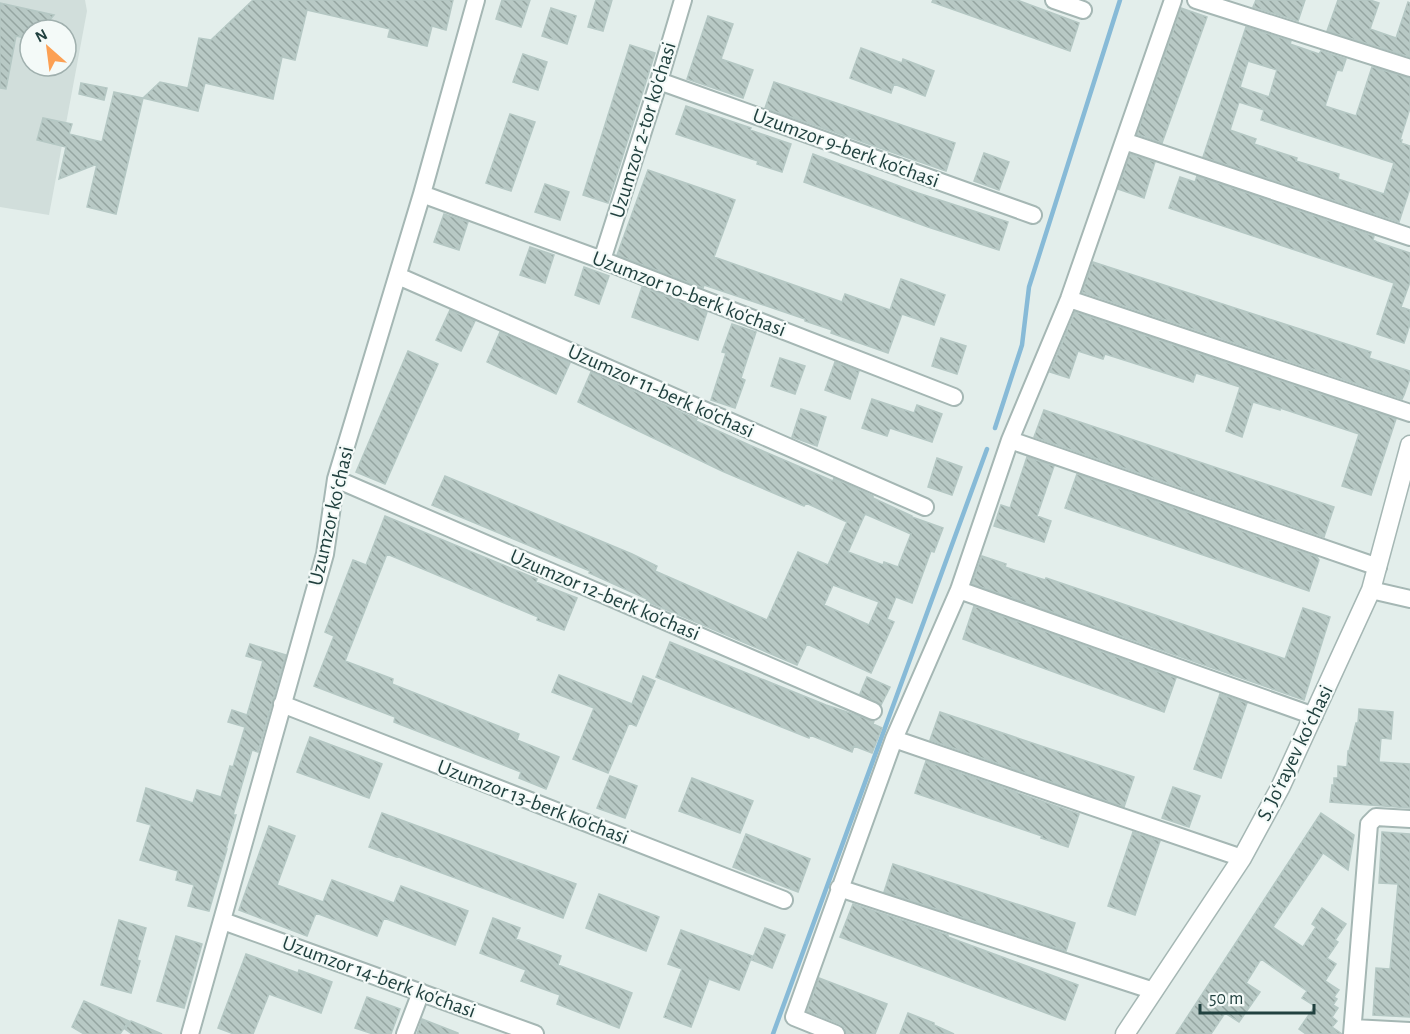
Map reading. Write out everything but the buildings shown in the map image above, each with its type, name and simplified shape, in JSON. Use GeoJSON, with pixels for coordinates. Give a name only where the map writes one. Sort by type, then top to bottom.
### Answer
{"type":"FeatureCollection","features":[{"type":"Feature","properties":{"kind":"street","name":"Uzumzor koʻchasi"},"geometry":{"type":"LineString","coordinates":[[190,1034],[325,554],[336,479],[422,194],[476,0]]}},
{"type":"Feature","properties":{"kind":"street","name":"Uzumzor 2-tor ko'chasi"},"geometry":{"type":"LineString","coordinates":[[602,260],[683,0]]}},
{"type":"Feature","properties":{"kind":"street"},"geometry":{"type":"LineString","coordinates":[[1054,0],[1083,10]]}},
{"type":"Feature","properties":{"kind":"street"},"geometry":{"type":"LineString","coordinates":[[836,1034],[794,1017],[894,739],[959,590],[1010,440],[1069,299],[1173,0]]}},
{"type":"Feature","properties":{"kind":"street"},"geometry":{"type":"LineString","coordinates":[[1196,0],[1410,68]]}},
{"type":"Feature","properties":{"kind":"street","name":"Uzumzor 9-berk ko'chasi"},"geometry":{"type":"LineString","coordinates":[[659,81],[1033,215]]}},
{"type":"Feature","properties":{"kind":"street"},"geometry":{"type":"LineString","coordinates":[[1124,141],[1410,237]]}},
{"type":"Feature","properties":{"kind":"street","name":"Uzumzor 10-berk ko'chasi"},"geometry":{"type":"LineString","coordinates":[[422,194],[602,260],[954,397]]}},
{"type":"Feature","properties":{"kind":"street","name":"Uzumzor 11-berk ko'chasi"},"geometry":{"type":"LineString","coordinates":[[398,276],[925,507]]}},
{"type":"Feature","properties":{"kind":"street"},"geometry":{"type":"LineString","coordinates":[[1069,299],[1410,413]]}},
{"type":"Feature","properties":{"kind":"street"},"geometry":{"type":"LineString","coordinates":[[1010,440],[1378,567]]}},
{"type":"Feature","properties":{"kind":"street","name":"S. Joʻrayev koʻchasi"},"geometry":{"type":"LineString","coordinates":[[1125,1034],[1242,858],[1280,788],[1371,590],[1410,445]]}},
{"type":"Feature","properties":{"kind":"street","name":"Uzumzor 12-berk ko'chasi"},"geometry":{"type":"LineString","coordinates":[[336,479],[873,711]]}},
{"type":"Feature","properties":{"kind":"street"},"geometry":{"type":"LineString","coordinates":[[959,590],[1314,716]]}},
{"type":"Feature","properties":{"kind":"street"},"geometry":{"type":"LineString","coordinates":[[1371,590],[1410,599]]}},
{"type":"Feature","properties":{"kind":"street","name":"Uzumzor 13-berk ko'chasi"},"geometry":{"type":"LineString","coordinates":[[282,704],[784,900]]}},
{"type":"Feature","properties":{"kind":"street"},"geometry":{"type":"LineString","coordinates":[[894,739],[1242,858]]}},
{"type":"Feature","properties":{"kind":"street"},"geometry":{"type":"LineString","coordinates":[[1410,819],[1376,817],[1369,824],[1352,1031],[1410,1031]]}},
{"type":"Feature","properties":{"kind":"street"},"geometry":{"type":"LineString","coordinates":[[839,888],[1154,991]]}},
{"type":"Feature","properties":{"kind":"street","name":"Uzumzor 14-berk ko'chasi"},"geometry":{"type":"LineString","coordinates":[[223,921],[535,1034]]}},
{"type":"Feature","properties":{"kind":"street"},"geometry":{"type":"LineString","coordinates":[[405,1034],[421,992]]}},
{"type":"Feature","properties":{"kind":"shaded area"},"geometry":{"type":"Polygon","coordinates":[[[0,0],[85,0],[87,11],[78,59],[78,18],[18,18],[18,78],[75,78],[49,215],[0,207],[0,0]]]}},
{"type":"Feature","properties":{"kind":"waterway"},"geometry":{"type":"LineString","coordinates":[[995,428],[1022,345],[1029,287],[1120,0]]}},
{"type":"Feature","properties":{"kind":"waterway"},"geometry":{"type":"LineString","coordinates":[[773,1034],[987,449]]}}]}
